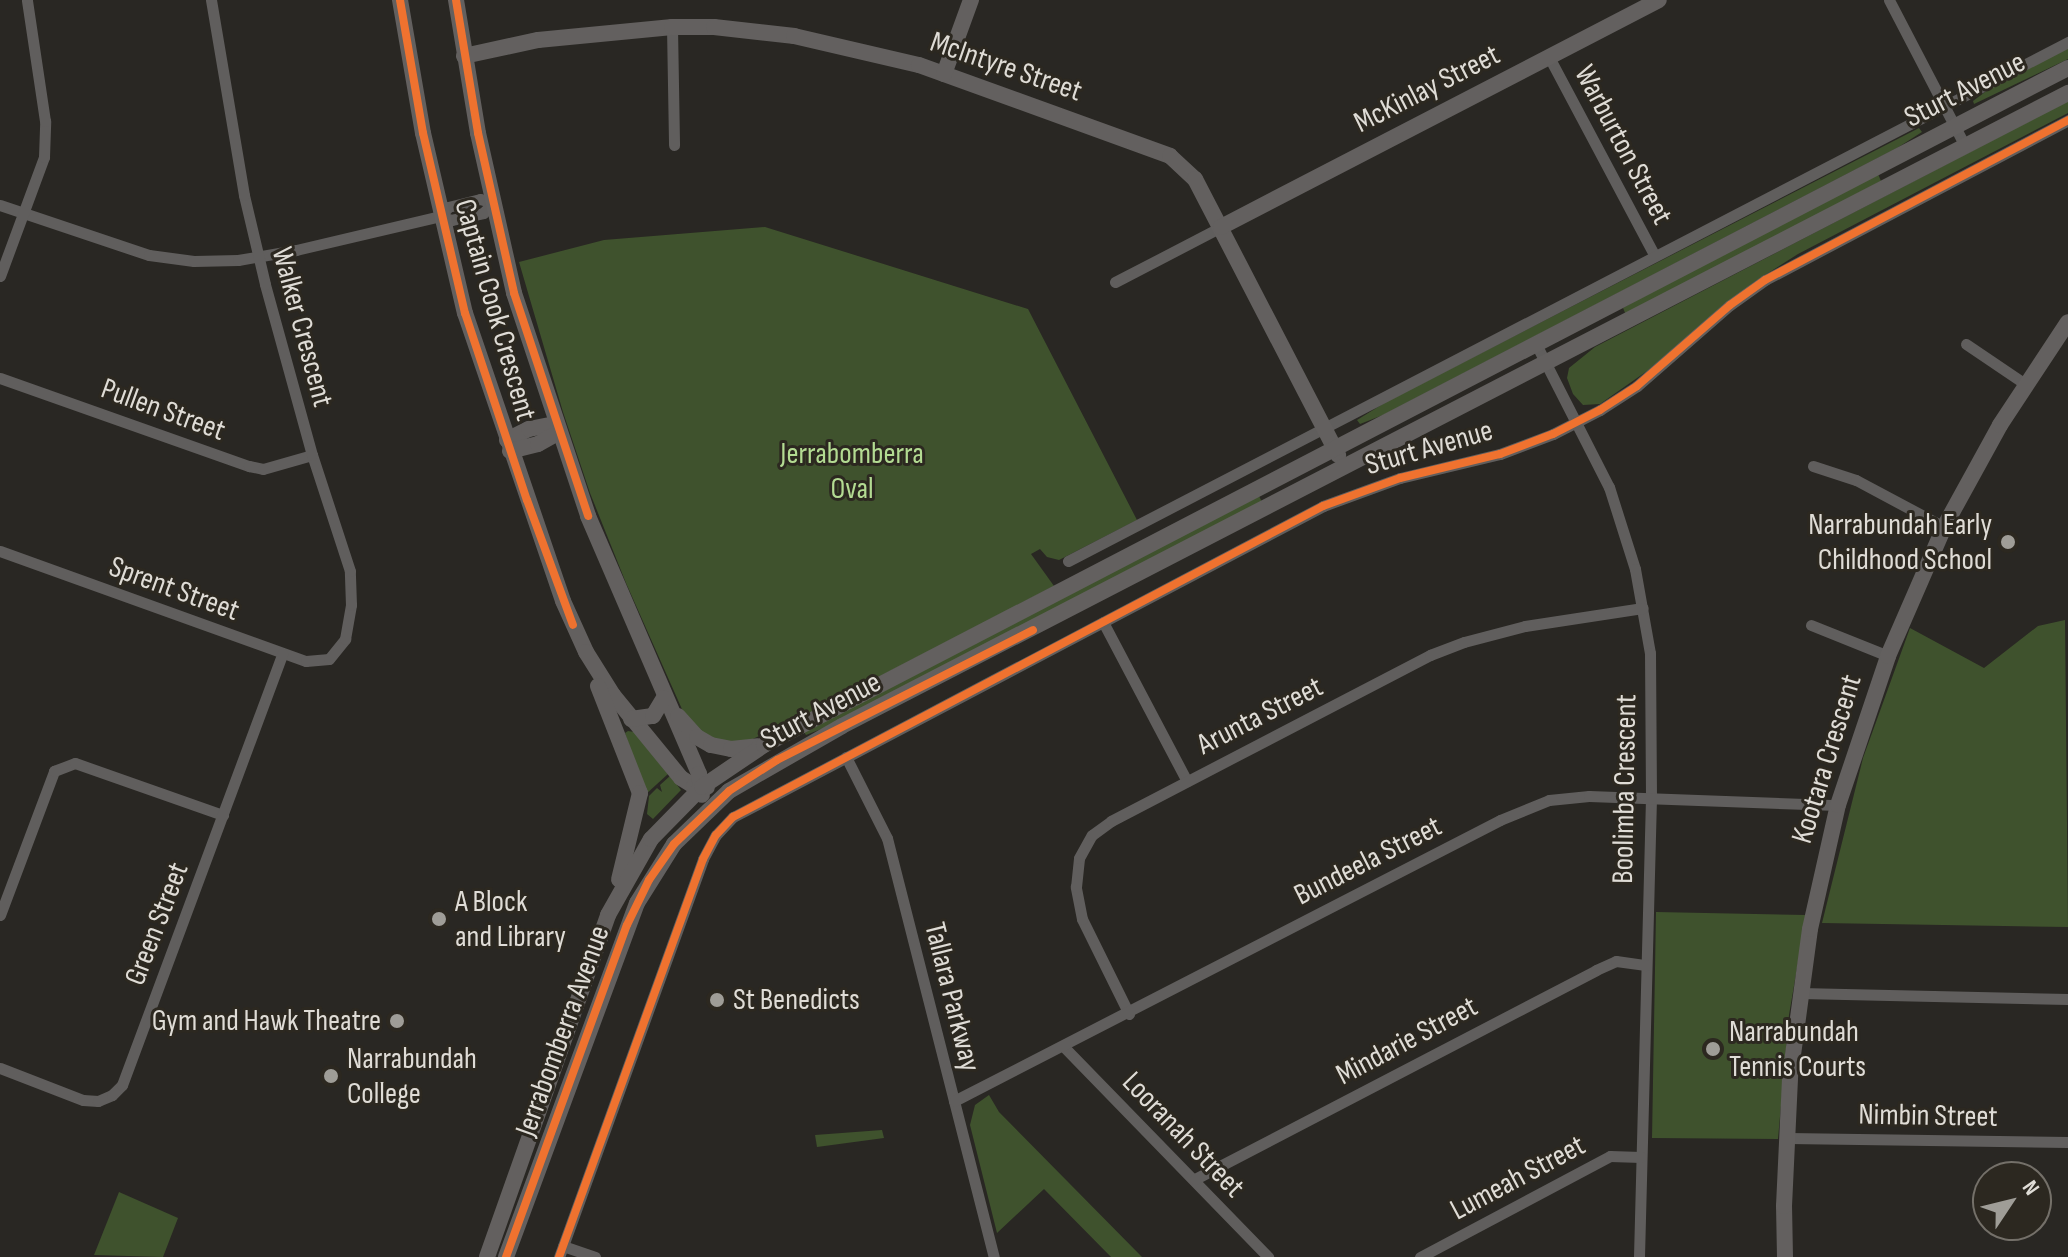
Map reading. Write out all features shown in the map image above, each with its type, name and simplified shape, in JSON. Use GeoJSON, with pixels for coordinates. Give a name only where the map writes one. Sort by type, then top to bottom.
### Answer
{"type":"FeatureCollection","features":[{"type":"Feature","properties":{"kind":"main road","name":"Captain Cook Crescent"},"geometry":{"type":"LineString","coordinates":[[400,0],[441,216],[465,313],[573,625],[596,671],[631,719],[677,774],[687,783],[702,787]]}},
{"type":"Feature","properties":{"kind":"main road","name":"Captain Cook Crescent"},"geometry":{"type":"LineString","coordinates":[[456,0],[493,203],[514,293],[556,429],[602,555],[702,787],[700,816]]}},
{"type":"Feature","properties":{"kind":"main road"},"geometry":{"type":"LineString","coordinates":[[944,74],[971,0]]}},
{"type":"Feature","properties":{"kind":"main road","name":"McKinlay Street"},"geometry":{"type":"LineString","coordinates":[[1221,227],[1659,0]]}},
{"type":"Feature","properties":{"kind":"main road","name":"McIntyre Street"},"geometry":{"type":"LineString","coordinates":[[464,56],[538,40],[672,27],[748,29],[880,53],[1170,156],[1189,170],[1345,467]]}},
{"type":"Feature","properties":{"kind":"main road","name":"Sturt Avenue"},"geometry":{"type":"LineString","coordinates":[[665,822],[702,787],[764,745],[2068,68]]}},
{"type":"Feature","properties":{"kind":"main road","name":"Sturt Avenue"},"geometry":{"type":"LineString","coordinates":[[686,832],[700,816],[753,775],[842,726],[2068,93]]}},
{"type":"Feature","properties":{"kind":"main road","name":"Kootara Crescent"},"geometry":{"type":"LineString","coordinates":[[1785,1257],[1788,1138],[1800,993],[1810,929],[1838,805],[1888,656],[1944,527],[2025,384],[2068,322]]}},
{"type":"Feature","properties":{"kind":"main road"},"geometry":{"type":"LineString","coordinates":[[509,446],[529,429],[556,429]]}},
{"type":"Feature","properties":{"kind":"main road"},"geometry":{"type":"LineString","coordinates":[[573,625],[640,793],[640,805],[610,912]]}},
{"type":"Feature","properties":{"kind":"main road"},"geometry":{"type":"LineString","coordinates":[[631,719],[653,716],[664,698],[691,732],[708,744],[731,749],[764,745]]}},
{"type":"Feature","properties":{"kind":"main road"},"geometry":{"type":"LineString","coordinates":[[702,787],[725,785],[773,756],[842,726]]}},
{"type":"Feature","properties":{"kind":"main road","name":"Jerrabomberra Avenue"},"geometry":{"type":"LineString","coordinates":[[487,1257],[610,912],[643,850],[665,822]]}},
{"type":"Feature","properties":{"kind":"main road","name":"Jerrabomberra Avenue"},"geometry":{"type":"LineString","coordinates":[[506,1257],[637,903],[659,864],[686,832]]}},
{"type":"Feature","properties":{"kind":"main road"},"geometry":{"type":"LineString","coordinates":[[560,1055],[570,1055],[582,1047]]}},
{"type":"Feature","properties":{"kind":"street"},"geometry":{"type":"LineString","coordinates":[[0,276],[44,157],[45,121],[27,0]]}},
{"type":"Feature","properties":{"kind":"street","name":"Walker Crescent"},"geometry":{"type":"LineString","coordinates":[[211,0],[244,195],[312,455],[351,579],[349,620],[342,645],[332,657]]}},
{"type":"Feature","properties":{"kind":"street"},"geometry":{"type":"LineString","coordinates":[[1889,0],[1965,146]]}},
{"type":"Feature","properties":{"kind":"street"},"geometry":{"type":"LineString","coordinates":[[672,27],[674,145]]}},
{"type":"Feature","properties":{"kind":"street","name":"Sturt Avenue"},"geometry":{"type":"LineString","coordinates":[[1068,561],[2068,42]]}},
{"type":"Feature","properties":{"kind":"street","name":"Warburton Street"},"geometry":{"type":"LineString","coordinates":[[1549,57],[1655,256]]}},
{"type":"Feature","properties":{"kind":"street","name":"Sturt Avenue"},"geometry":{"type":"LineString","coordinates":[[561,1251],[708,849],[721,828],[737,814],[1323,506],[1400,478],[1500,454],[1577,422],[1637,386],[1765,280],[2068,120]]}},
{"type":"Feature","properties":{"kind":"street"},"geometry":{"type":"LineString","coordinates":[[0,205],[149,255],[194,261],[259,257],[441,216],[448,207],[480,199],[493,203]]}},
{"type":"Feature","properties":{"kind":"street"},"geometry":{"type":"LineString","coordinates":[[1115,282],[1221,227]]}},
{"type":"Feature","properties":{"kind":"street","name":"Boolimba Crescent"},"geometry":{"type":"LineString","coordinates":[[1536,344],[1614,501],[1643,608],[1650,653],[1651,798],[1639,1257]]}},
{"type":"Feature","properties":{"kind":"street"},"geometry":{"type":"LineString","coordinates":[[1966,344],[2025,384]]}},
{"type":"Feature","properties":{"kind":"street","name":"Pullen Street"},"geometry":{"type":"LineString","coordinates":[[0,378],[249,466],[263,469],[312,455]]}},
{"type":"Feature","properties":{"kind":"street"},"geometry":{"type":"LineString","coordinates":[[1813,466],[1856,480],[1944,527]]}},
{"type":"Feature","properties":{"kind":"street","name":"Sprent Street"},"geometry":{"type":"LineString","coordinates":[[0,551],[282,654],[310,662],[332,657]]}},
{"type":"Feature","properties":{"kind":"street","name":"Arunta Street"},"geometry":{"type":"LineString","coordinates":[[1129,1014],[1082,919],[1076,887],[1079,858],[1092,835],[1111,821],[1430,655],[1464,642],[1525,626],[1643,608]]}},
{"type":"Feature","properties":{"kind":"street"},"geometry":{"type":"LineString","coordinates":[[1103,622],[1187,781]]}},
{"type":"Feature","properties":{"kind":"street"},"geometry":{"type":"LineString","coordinates":[[1811,625],[1888,656]]}},
{"type":"Feature","properties":{"kind":"street","name":"Green Street"},"geometry":{"type":"LineString","coordinates":[[0,1068],[83,1100],[98,1101],[112,1095],[122,1085],[282,654]]}},
{"type":"Feature","properties":{"kind":"street","name":"Tallara Parkway"},"geometry":{"type":"LineString","coordinates":[[846,757],[887,838],[994,1257]]}},
{"type":"Feature","properties":{"kind":"street"},"geometry":{"type":"LineString","coordinates":[[0,915],[54,771],[75,763],[223,815]]}},
{"type":"Feature","properties":{"kind":"street","name":"Bundeela Street"},"geometry":{"type":"LineString","coordinates":[[954,1101],[1129,1014],[1500,820],[1549,800],[1589,796],[1838,805]]}},
{"type":"Feature","properties":{"kind":"street","name":"Mindarie Street"},"geometry":{"type":"LineString","coordinates":[[1195,1179],[1596,970],[1616,961],[1646,965]]}},
{"type":"Feature","properties":{"kind":"street"},"geometry":{"type":"LineString","coordinates":[[1800,993],[2068,999]]}},
{"type":"Feature","properties":{"kind":"street","name":"Looranah Street"},"geometry":{"type":"LineString","coordinates":[[1064,1047],[1268,1257]]}},
{"type":"Feature","properties":{"kind":"street","name":"Nimbin Street"},"geometry":{"type":"LineString","coordinates":[[1788,1138],[2068,1142]]}},
{"type":"Feature","properties":{"kind":"street","name":"Lumeah Street"},"geometry":{"type":"LineString","coordinates":[[1420,1257],[1610,1156],[1641,1157]]}},
{"type":"Feature","properties":{"kind":"street"},"geometry":{"type":"LineString","coordinates":[[561,1251],[595,1257]]}},
{"type":"Feature","properties":{"kind":"green space"},"geometry":{"type":"Polygon","coordinates":[[[2068,48],[2068,59],[1974,104],[1973,101],[1993,86],[2068,48]]]}},
{"type":"Feature","properties":{"kind":"green space"},"geometry":{"type":"Polygon","coordinates":[[[2068,101],[2068,113],[1798,254],[1754,282],[1647,371],[1600,404],[1583,405],[1573,394],[1567,378],[1569,368],[1595,347],[2068,101]]]}},
{"type":"Feature","properties":{"kind":"green space"},"geometry":{"type":"Polygon","coordinates":[[[1919,128],[1922,132],[1897,148],[1383,415],[1360,424],[1357,420],[1386,402],[1919,128]]]}},
{"type":"Feature","properties":{"kind":"green space"},"geometry":{"type":"Polygon","coordinates":[[[1878,174],[1881,181],[1626,315],[1623,308],[1640,298],[1878,174]]]}},
{"type":"Feature","properties":{"kind":"green space","name":"Jerrabomberra Oval"},"geometry":{"type":"Polygon","coordinates":[[[765,227],[1028,309],[1137,520],[1059,560],[1047,557],[1040,549],[1031,554],[1054,586],[809,713],[742,744],[711,741],[685,716],[590,493],[519,262],[604,240],[765,227]]]}},
{"type":"Feature","properties":{"kind":"green space"},"geometry":{"type":"Polygon","coordinates":[[[1259,496],[1262,502],[839,722],[806,735],[804,732],[1259,496]]]}},
{"type":"Feature","properties":{"kind":"green space"},"geometry":{"type":"Polygon","coordinates":[[[2065,620],[2068,927],[1822,923],[1863,758],[1910,628],[1984,668],[2038,626],[2065,620]]]}},
{"type":"Feature","properties":{"kind":"green space"},"geometry":{"type":"Polygon","coordinates":[[[634,732],[668,774],[645,795],[625,733],[634,732]]]}},
{"type":"Feature","properties":{"kind":"green space"},"geometry":{"type":"Polygon","coordinates":[[[670,776],[681,790],[653,819],[647,814],[649,796],[657,788],[662,792],[660,785],[670,776]]]}},
{"type":"Feature","properties":{"kind":"green space"},"geometry":{"type":"Polygon","coordinates":[[[1656,912],[1806,915],[1789,1015],[1778,1139],[1652,1138],[1656,912]]]}},
{"type":"Feature","properties":{"kind":"green space"},"geometry":{"type":"Polygon","coordinates":[[[989,1095],[999,1112],[1142,1257],[1111,1257],[1044,1189],[997,1233],[970,1125],[975,1105],[989,1095]]]}},
{"type":"Feature","properties":{"kind":"green space"},"geometry":{"type":"Polygon","coordinates":[[[882,1130],[884,1138],[817,1147],[815,1135],[882,1130]]]}},
{"type":"Feature","properties":{"kind":"green space"},"geometry":{"type":"Polygon","coordinates":[[[119,1192],[178,1218],[163,1257],[94,1255],[119,1192]]]}},
{"type":"Feature","properties":{"kind":"cycle path"},"geometry":{"type":"LineString","coordinates":[[400,0],[423,133],[465,313],[527,500],[573,625]]}},
{"type":"Feature","properties":{"kind":"cycle path"},"geometry":{"type":"LineString","coordinates":[[456,0],[478,133],[514,293],[588,516]]}},
{"type":"Feature","properties":{"kind":"cycle path"},"geometry":{"type":"LineString","coordinates":[[559,1257],[703,859],[716,835],[733,817],[1323,506],[1400,478],[1500,454],[1553,434],[1600,410],[1637,386],[1730,305],[1765,280],[2068,120]]}},
{"type":"Feature","properties":{"kind":"cycle path"},"geometry":{"type":"LineString","coordinates":[[506,1257],[627,925],[649,880],[674,844],[729,791],[777,760],[1033,630]]}},
{"type":"Feature","properties":{"kind":"place","name":"Narrabundah Early Childhood School"},"geometry":{"type":"Point","coordinates":[2008,542]}},
{"type":"Feature","properties":{"kind":"place","name":"A Block and Library"},"geometry":{"type":"Point","coordinates":[439,919]}},
{"type":"Feature","properties":{"kind":"place","name":"St Benedicts"},"geometry":{"type":"Point","coordinates":[717,1000]}},
{"type":"Feature","properties":{"kind":"place","name":"Gym and Hawk Theatre"},"geometry":{"type":"Point","coordinates":[397,1021]}},
{"type":"Feature","properties":{"kind":"place","name":"Narrabundah Tennis Courts"},"geometry":{"type":"Point","coordinates":[1713,1049]}},
{"type":"Feature","properties":{"kind":"place","name":"Narrabundah College"},"geometry":{"type":"Point","coordinates":[331,1076]}}]}
